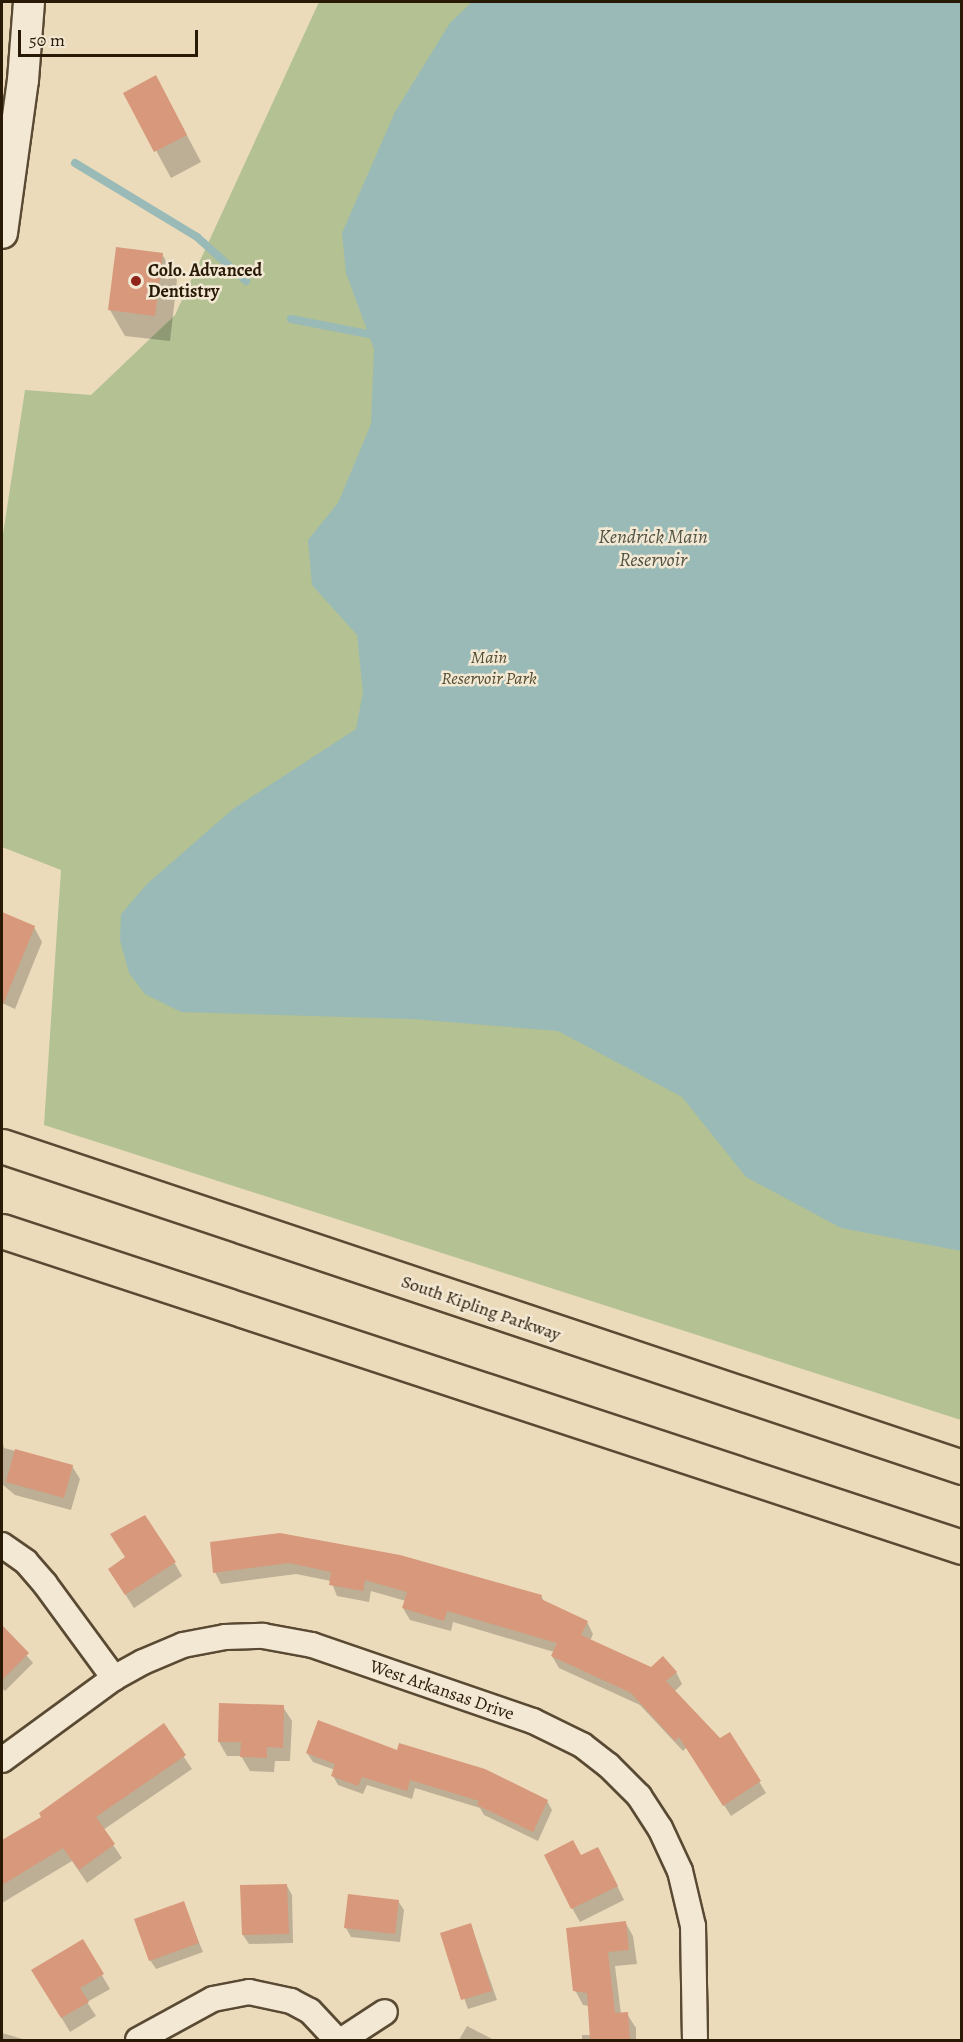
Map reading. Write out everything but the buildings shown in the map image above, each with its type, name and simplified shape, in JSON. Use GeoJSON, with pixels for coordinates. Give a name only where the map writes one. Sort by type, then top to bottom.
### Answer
{"type":"FeatureCollection","features":[{"type":"Feature","properties":{"kind":"main road","name":"South Kipling Parkway"},"geometry":{"type":"LineString","coordinates":[[2,1146],[962,1467]]}},
{"type":"Feature","properties":{"kind":"main road"},"geometry":{"type":"LineString","coordinates":[[2,1231],[962,1547]]}},
{"type":"Feature","properties":{"kind":"street"},"geometry":{"type":"LineString","coordinates":[[2,233],[8,137],[28,2]]}},
{"type":"Feature","properties":{"kind":"street"},"geometry":{"type":"LineString","coordinates":[[2,1545],[26,1563],[45,1584],[114,1678]]}},
{"type":"Feature","properties":{"kind":"street","name":"West Arkansas Drive"},"geometry":{"type":"LineString","coordinates":[[2,1760],[114,1678],[159,1654],[194,1642],[225,1637],[280,1639],[312,1646],[508,1711],[582,1745],[608,1765],[639,1796],[660,1828],[681,1872],[693,1926],[695,2040]]}},
{"type":"Feature","properties":{"kind":"street"},"geometry":{"type":"LineString","coordinates":[[138,2040],[197,2007],[231,1994],[266,1995],[310,2011],[340,2040],[385,2012]]}},
{"type":"Feature","properties":{"kind":"green space","name":"Kendrick Main Reservoir"},"geometry":{"type":"Polygon","coordinates":[[[319,2],[961,2],[961,1420],[44,1125],[61,870],[2,847],[2,541],[25,390],[91,395],[175,315],[319,2]]]}},
{"type":"Feature","properties":{"kind":"water","name":"Kendrick Main Reservoir"},"geometry":{"type":"Polygon","coordinates":[[[472,2],[961,2],[961,1251],[841,1228],[746,1177],[682,1097],[558,1031],[412,1019],[181,1012],[145,994],[129,973],[120,940],[121,914],[148,883],[233,809],[356,729],[363,692],[357,635],[312,585],[308,540],[338,503],[371,424],[374,349],[346,273],[342,233],[395,112],[450,23],[472,2]]]}},
{"type":"Feature","properties":{"kind":"waterway"},"geometry":{"type":"LineString","coordinates":[[75,163],[197,237],[246,281]]}},
{"type":"Feature","properties":{"kind":"waterway"},"geometry":{"type":"LineString","coordinates":[[291,319],[368,334]]}},
{"type":"Feature","properties":{"kind":"place","name":"Colo. Advanced Dentistry"},"geometry":{"type":"Point","coordinates":[136,281]}},
{"type":"Feature","properties":{"kind":"park label","name":"Main Reservoir Park"},"geometry":{"type":"Point","coordinates":[489,668]}}]}
